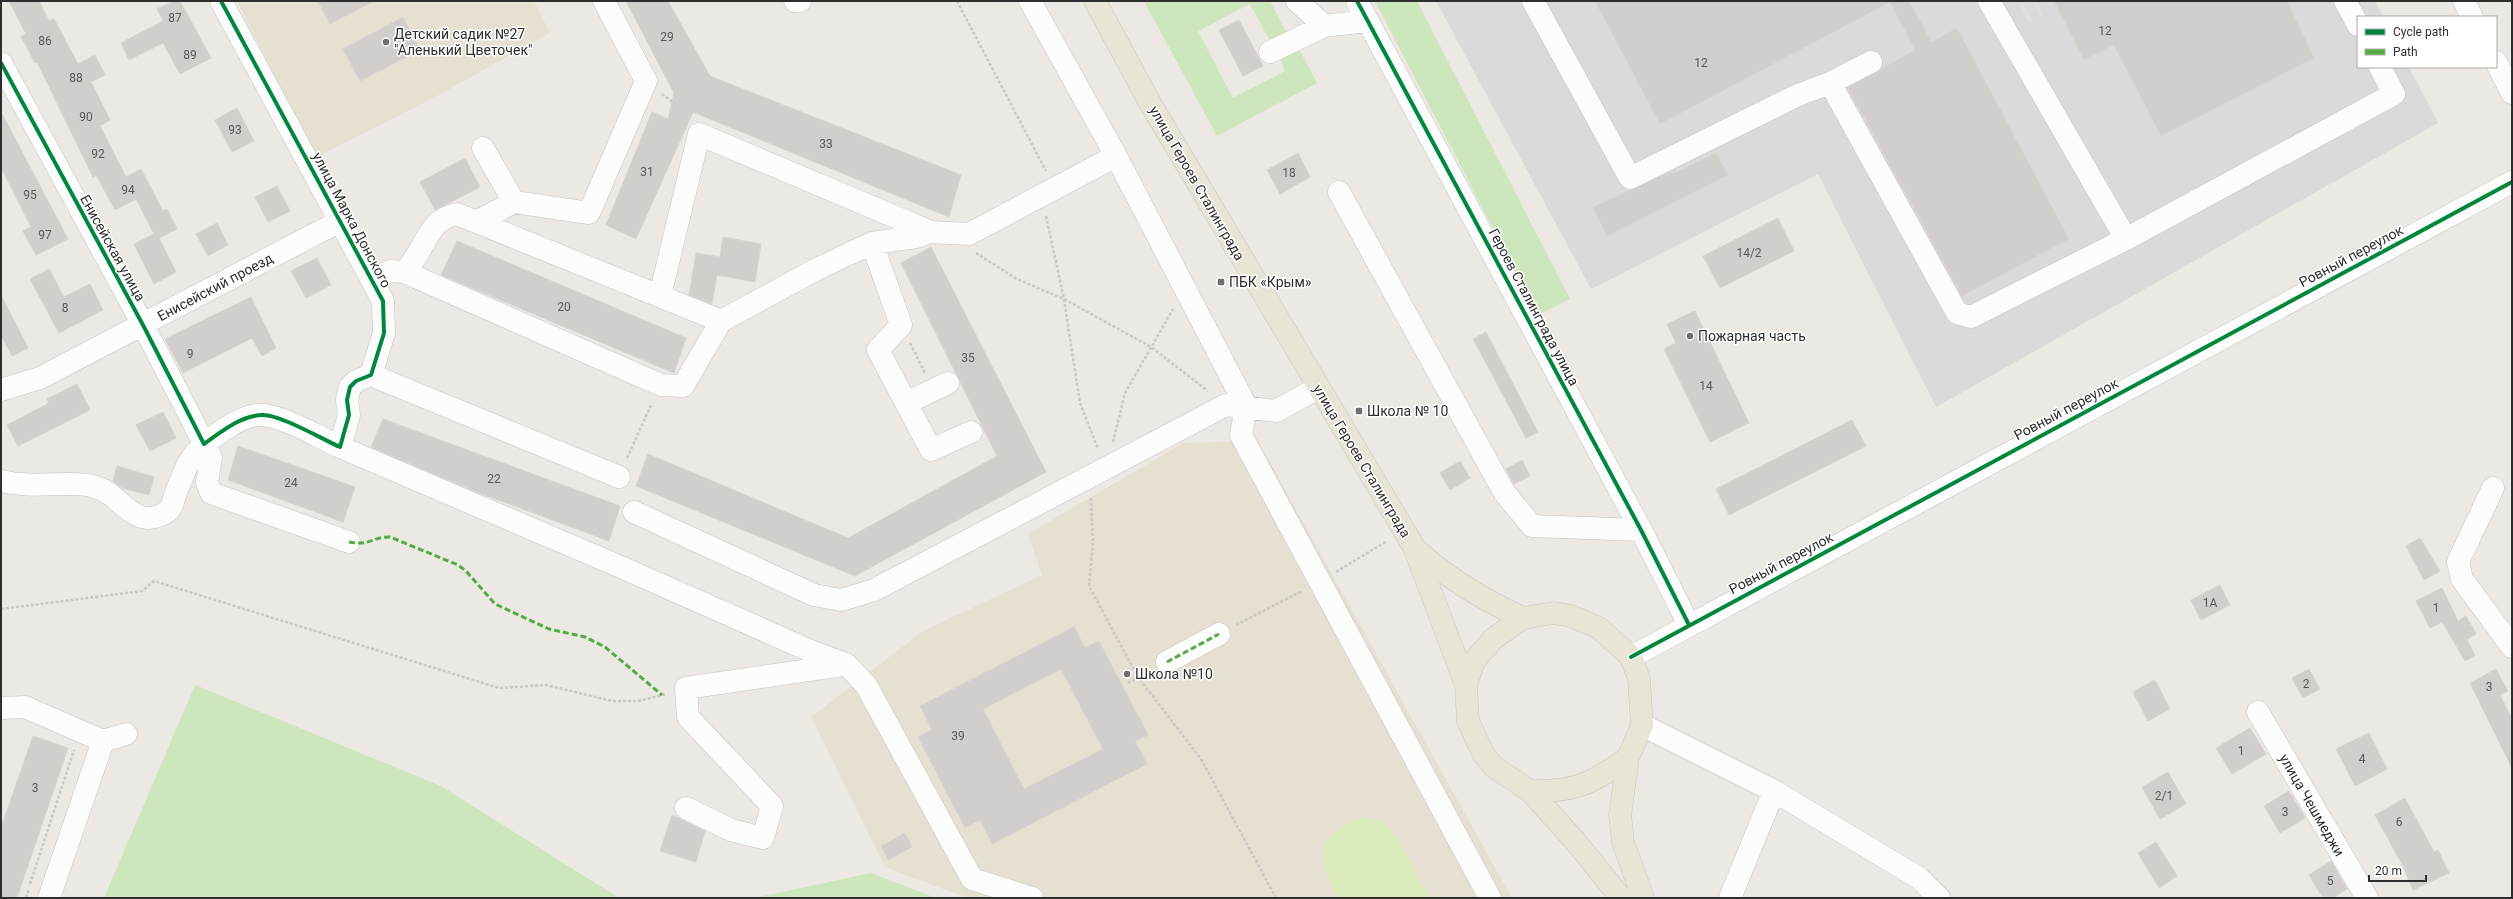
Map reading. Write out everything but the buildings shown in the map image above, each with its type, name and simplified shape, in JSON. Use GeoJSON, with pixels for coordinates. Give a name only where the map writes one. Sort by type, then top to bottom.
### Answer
{"type":"FeatureCollection","features":[{"type":"Feature","properties":{"kind":"main road","name":"улица Героев Сталинграда"},"geometry":{"type":"LineString","coordinates":[[1095,1],[1150,103],[1409,539],[1466,685]]}},
{"type":"Feature","properties":{"kind":"main road","name":"улица Героев Сталинграда"},"geometry":{"type":"LineString","coordinates":[[1409,539],[1439,571],[1467,590],[1523,618]]}},
{"type":"Feature","properties":{"kind":"main road"},"geometry":{"type":"LineString","coordinates":[[1621,898],[1576,842],[1530,791],[1512,781],[1494,767],[1483,753],[1468,721],[1466,685],[1474,661],[1497,635],[1523,618],[1554,613],[1571,616],[1599,628],[1631,657],[1639,679],[1642,725],[1628,758],[1620,815],[1623,842],[1644,898]]}},
{"type":"Feature","properties":{"kind":"main road"},"geometry":{"type":"LineString","coordinates":[[1530,791],[1556,792],[1576,788],[1600,777],[1628,758]]}},
{"type":"Feature","properties":{"kind":"street","name":"улица Марка Донского"},"geometry":{"type":"LineString","coordinates":[[221,1],[383,301],[384,333],[371,375]]}},
{"type":"Feature","properties":{"kind":"street"},"geometry":{"type":"LineString","coordinates":[[478,221],[514,202],[589,213],[646,81],[604,1]]}},
{"type":"Feature","properties":{"kind":"street"},"geometry":{"type":"LineString","coordinates":[[794,1],[800,1]]}},
{"type":"Feature","properties":{"kind":"street"},"geometry":{"type":"LineString","coordinates":[[1030,1],[1116,156],[1186,287],[1236,405],[1241,435],[1490,898]]}},
{"type":"Feature","properties":{"kind":"street"},"geometry":{"type":"LineString","coordinates":[[1297,1],[1324,26]]}},
{"type":"Feature","properties":{"kind":"street","name":"Героев Сталинграда улица"},"geometry":{"type":"LineString","coordinates":[[1357,1],[1641,530],[1689,625]]}},
{"type":"Feature","properties":{"kind":"street"},"geometry":{"type":"LineString","coordinates":[[1534,1],[1630,178],[1798,95],[1830,83],[1871,62]]}},
{"type":"Feature","properties":{"kind":"street"},"geometry":{"type":"LineString","coordinates":[[1989,1],[2126,239]]}},
{"type":"Feature","properties":{"kind":"street"},"geometry":{"type":"LineString","coordinates":[[2345,1],[2357,23]]}},
{"type":"Feature","properties":{"kind":"street"},"geometry":{"type":"LineString","coordinates":[[2464,1],[2472,16]]}},
{"type":"Feature","properties":{"kind":"street"},"geometry":{"type":"LineString","coordinates":[[1270,52],[1324,26],[1367,21]]}},
{"type":"Feature","properties":{"kind":"street","name":"Енисейская улица"},"geometry":{"type":"LineString","coordinates":[[1,63],[143,325],[211,457],[207,483],[211,492],[349,542]]}},
{"type":"Feature","properties":{"kind":"street"},"geometry":{"type":"LineString","coordinates":[[2497,64],[2512,93]]}},
{"type":"Feature","properties":{"kind":"street"},"geometry":{"type":"LineString","coordinates":[[1830,83],[1957,313],[1971,317],[2126,239],[2394,94],[2381,68]]}},
{"type":"Feature","properties":{"kind":"street"},"geometry":{"type":"LineString","coordinates":[[660,296],[699,134],[931,232],[969,234],[1116,156]]}},
{"type":"Feature","properties":{"kind":"street"},"geometry":{"type":"LineString","coordinates":[[484,148],[514,202]]}},
{"type":"Feature","properties":{"kind":"street","name":"Ровный переулок"},"geometry":{"type":"LineString","coordinates":[[1631,657],[2512,182]]}},
{"type":"Feature","properties":{"kind":"street"},"geometry":{"type":"LineString","coordinates":[[1339,192],[1504,492],[1532,526],[1641,530]]}},
{"type":"Feature","properties":{"kind":"street"},"geometry":{"type":"LineString","coordinates":[[404,272],[418,257],[433,226],[447,216],[458,214],[721,321]]}},
{"type":"Feature","properties":{"kind":"street","name":"Енисейский проезд"},"geometry":{"type":"LineString","coordinates":[[1,390],[40,378],[340,221]]}},
{"type":"Feature","properties":{"kind":"street"},"geometry":{"type":"LineString","coordinates":[[372,280],[391,271],[404,272],[661,385],[683,386],[721,321],[817,269],[872,243],[917,237],[931,232]]}},
{"type":"Feature","properties":{"kind":"street"},"geometry":{"type":"LineString","coordinates":[[872,243],[901,325],[878,350],[931,450],[971,432]]}},
{"type":"Feature","properties":{"kind":"street"},"geometry":{"type":"LineString","coordinates":[[340,447],[349,415],[347,400],[350,387],[356,381],[371,375],[619,477]]}},
{"type":"Feature","properties":{"kind":"street"},"geometry":{"type":"LineString","coordinates":[[906,403],[941,386]]}},
{"type":"Feature","properties":{"kind":"street"},"geometry":{"type":"LineString","coordinates":[[634,512],[814,595],[841,600],[874,590],[1098,473],[1236,405],[1276,411],[1318,388]]}},
{"type":"Feature","properties":{"kind":"street"},"geometry":{"type":"LineString","coordinates":[[1,481],[23,484],[67,484],[102,490],[138,516],[147,518],[156,517],[166,512],[174,505],[177,490],[190,462],[204,444],[239,421],[262,415],[292,425],[614,564],[812,652],[846,664],[866,684],[972,879],[1032,898]]}},
{"type":"Feature","properties":{"kind":"street"},"geometry":{"type":"LineString","coordinates":[[2493,488],[2458,562],[2462,579],[2512,647]]}},
{"type":"Feature","properties":{"kind":"street"},"geometry":{"type":"LineString","coordinates":[[1167,662],[1219,634]]}},
{"type":"Feature","properties":{"kind":"street"},"geometry":{"type":"LineString","coordinates":[[686,808],[731,830],[763,838],[772,806],[688,717],[686,688],[846,664]]}},
{"type":"Feature","properties":{"kind":"street"},"geometry":{"type":"LineString","coordinates":[[2,711],[26,707],[103,741],[126,734]]}},
{"type":"Feature","properties":{"kind":"street","name":"улица Чешмеджи"},"geometry":{"type":"LineString","coordinates":[[2258,712],[2367,898]]}},
{"type":"Feature","properties":{"kind":"street"},"geometry":{"type":"LineString","coordinates":[[1642,725],[1774,791],[1919,878],[1939,898]]}},
{"type":"Feature","properties":{"kind":"street"},"geometry":{"type":"LineString","coordinates":[[49,898],[103,741]]}},
{"type":"Feature","properties":{"kind":"street"},"geometry":{"type":"LineString","coordinates":[[1730,898],[1774,791]]}},
{"type":"Feature","properties":{"kind":"path"},"geometry":{"type":"LineString","coordinates":[[957,1],[1048,193],[1080,403],[1098,473]]}},
{"type":"Feature","properties":{"kind":"path"},"geometry":{"type":"LineString","coordinates":[[971,250],[1017,280],[1064,299],[1151,347],[1236,405]]}},
{"type":"Feature","properties":{"kind":"path"},"geometry":{"type":"LineString","coordinates":[[1186,287],[1125,393],[1098,473],[1089,586],[1138,678],[1201,759],[1276,898]]}},
{"type":"Feature","properties":{"kind":"path"},"geometry":{"type":"LineString","coordinates":[[901,325],[941,386]]}},
{"type":"Feature","properties":{"kind":"path"},"geometry":{"type":"LineString","coordinates":[[619,477],[661,385]]}},
{"type":"Feature","properties":{"kind":"path"},"geometry":{"type":"LineString","coordinates":[[1219,634],[1319,582],[1409,539]]}},
{"type":"Feature","properties":{"kind":"path"},"geometry":{"type":"LineString","coordinates":[[1,609],[142,591],[154,581],[499,688],[546,685],[612,701],[639,701],[686,688]]}},
{"type":"Feature","properties":{"kind":"path"},"geometry":{"type":"LineString","coordinates":[[1128,683],[1167,662]]}},
{"type":"Feature","properties":{"kind":"path"},"geometry":{"type":"LineString","coordinates":[[26,898],[74,749]]}},
{"type":"Feature","properties":{"kind":"shaded area"},"geometry":{"type":"Polygon","coordinates":[[[237,1],[534,1],[550,33],[439,95],[315,158],[237,1]]]}},
{"type":"Feature","properties":{"kind":"shaded area"},"geometry":{"type":"Polygon","coordinates":[[[1436,1],[2375,1],[2382,16],[2357,16],[2357,68],[2410,68],[2438,123],[1936,407],[1818,174],[1591,289],[1436,1]]]}},
{"type":"Feature","properties":{"kind":"shaded area","name":"Школа №10"},"geometry":{"type":"Polygon","coordinates":[[[1258,441],[1512,898],[967,898],[885,867],[811,717],[923,631],[1042,575],[1028,534],[1183,443],[1258,441]]]}},
{"type":"Feature","properties":{"kind":"green space"},"geometry":{"type":"Polygon","coordinates":[[[1144,1],[1270,1],[1287,34],[1270,41],[1250,4],[1198,31],[1233,98],[1285,71],[1279,57],[1298,47],[1317,83],[1217,136],[1144,1]]]}},
{"type":"Feature","properties":{"kind":"green space"},"geometry":{"type":"Polygon","coordinates":[[[1375,1],[1417,1],[1570,299],[1538,315],[1375,1]]]}},
{"type":"Feature","properties":{"kind":"green space"},"geometry":{"type":"Polygon","coordinates":[[[195,685],[441,786],[619,898],[104,898],[195,685]]]}},
{"type":"Feature","properties":{"kind":"green space"},"geometry":{"type":"Polygon","coordinates":[[[1365,817],[1382,822],[1396,836],[1429,898],[1338,898],[1326,870],[1324,858],[1325,848],[1329,838],[1337,830],[1349,823],[1365,817]]]}},
{"type":"Feature","properties":{"kind":"green space"},"geometry":{"type":"Polygon","coordinates":[[[871,873],[936,898],[754,898],[871,873]]]}},
{"type":"Feature","properties":{"kind":"railway"},"geometry":{"type":"LineString","coordinates":[[2020,1],[2030,21]]}},
{"type":"Feature","properties":{"kind":"railway"},"geometry":{"type":"LineString","coordinates":[[2034,1],[2041,14]]}},
{"type":"Feature","properties":{"kind":"marked path"},"geometry":{"type":"LineString","coordinates":[[349,542],[362,543],[379,538],[390,537],[458,565],[466,571],[495,604],[549,629],[585,637],[605,647],[662,695]]}},
{"type":"Feature","properties":{"kind":"marked path"},"geometry":{"type":"LineString","coordinates":[[1167,662],[1219,634]]}},
{"type":"Feature","properties":{"kind":"cycle path"},"geometry":{"type":"LineString","coordinates":[[1,63],[143,325],[204,444],[238,421],[262,415],[279,418],[340,447],[349,415],[347,400],[350,387],[356,381],[371,375],[384,333],[383,301],[221,1]]}},
{"type":"Feature","properties":{"kind":"cycle path"},"geometry":{"type":"LineString","coordinates":[[1357,1],[1641,530],[1689,625]]}},
{"type":"Feature","properties":{"kind":"cycle path"},"geometry":{"type":"LineString","coordinates":[[1631,657],[2512,182]]}},
{"type":"Feature","properties":{"kind":"place","name":"Детский садик №27 \"Аленький Цветочек\""},"geometry":{"type":"Point","coordinates":[386,42]}},
{"type":"Feature","properties":{"kind":"place","name":"ПБК «Крым»"},"geometry":{"type":"Point","coordinates":[1221,282]}},
{"type":"Feature","properties":{"kind":"place","name":"Пожарная часть"},"geometry":{"type":"Point","coordinates":[1690,336]}},
{"type":"Feature","properties":{"kind":"place","name":"Школа № 10"},"geometry":{"type":"Point","coordinates":[1359,411]}},
{"type":"Feature","properties":{"kind":"place","name":"Школа №10"},"geometry":{"type":"Point","coordinates":[1127,674]}}]}
